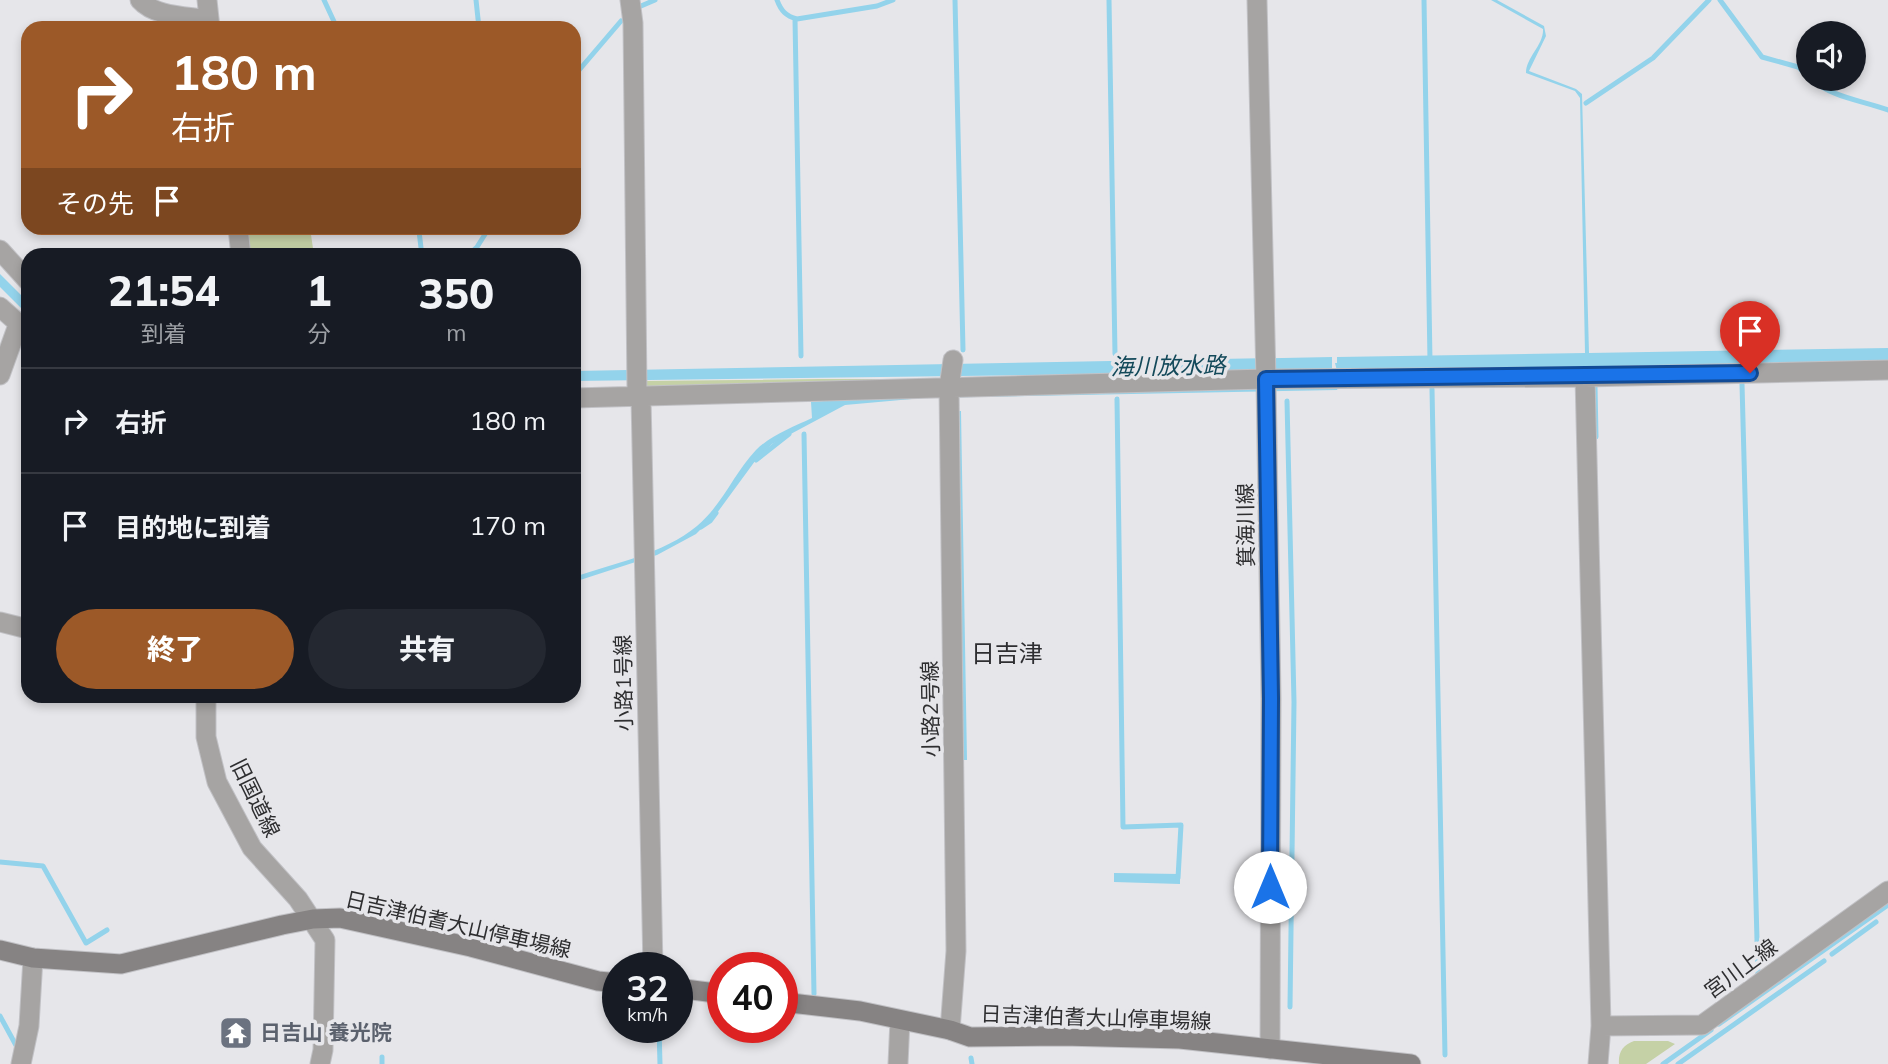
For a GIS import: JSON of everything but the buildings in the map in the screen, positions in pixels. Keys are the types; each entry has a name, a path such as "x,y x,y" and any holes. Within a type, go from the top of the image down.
{"main road":[{"name":"日吉津伯耆大山停車場線","path":"0,950 33,958 121,964 313,919 340,918 471,947 602,981"},
{"name":"日吉津伯耆大山停車場線","path":"798,1004 860,1011 950,1030 970,1037 1180,1039 1278,1055 1411,1064"}],"street":[{"path":"140,0 164,13 209,16"},
{"name":"小路1号線","path":"630,0 633,36 653,952"},
{"name":"箕海川線","path":"1256,0 1278,1055"},
{"path":"0,250 21,273"},
{"path":"0,307 21,326"},
{"path":"0,375 21,332"},
{"name":"小路2号線","path":"950,1030 956,951 950,384 953,360"},
{"path":"581,398 950,384 1585,377 1888,370"},
{"path":"1585,377 1601,1027 1598,1064"},
{"path":"0,622 21,627"},
{"name":"旧国道線","path":"206,703 206,737 218,782 252,848 298,899 325,940 323,1050 320,1064"},
{"name":"宮川上線","path":"1601,1027 1702,1025 1888,891"},
{"path":"21,1064 29,1026 33,958"},
{"path":"898,1064 900,1020"}],"green space":[{"path":"247,235 311,235 313,248 250,248"},
{"path":"935,379 643,389 644,381"},
{"path":"1634,1041 1668,1041 1675,1044 1646,1064 1619,1064 1622,1050"}],"water":[{"path":"1491,0 1497,0 1544,26 1546,36 1529,71 1576,89 1582,94 1589,353 1888,348 1888,362 1337,371 1337,357 1585,353 1580,98 1575,91 1526,73 1543,35 1543,29"},
{"path":"0,274 21,295 21,308 0,287"},
{"name":"海川放水路","path":"1332,357 1332,371 581,381 581,371"},
{"path":"1340,384 1337,390 923,398 845,405 772,444 758,457 717,513 696,534 657,555 581,580 581,575 654,551 684,536 697,526 714,508 756,450 775,436 812,418 811,402 937,392"},
{"path":"957,411 961,411 967,760 963,760"},
{"path":"1114,873 1180,874 1180,884 1114,882"}],"waterway":[{"path":"324,0 334,21"},
{"path":"476,0 478,21"},
{"path":"641,6 655,0"},
{"path":"777,0 784,12 797,19 877,6 893,0"},
{"path":"955,0 963,350"},
{"name":"海川放水路","path":"1109,0 1115,354"},
{"path":"1424,0 1430,361"},
{"path":"1586,103 1653,58 1709,0"},
{"path":"1720,0 1762,57 1796,66"},
{"path":"795,19 801,356"},
{"path":"581,68 621,21"},
{"path":"1831,91 1888,110"},
{"path":"419,235 421,248"},
{"path":"476,248 485,235"},
{"path":"1742,384 1758,977"},
{"path":"1595,386 1596,437"},
{"path":"1432,389 1445,1055"},
{"path":"1117,399 1123,827 1181,825 1178,878"},
{"path":"1287,401 1294,702 1290,1007"},
{"path":"756,460 789,434"},
{"path":"804,434 814,994"},
{"path":"701,527 716,513"},
{"path":"0,862 43,866 86,943 107,930"},
{"path":"1719,1024 1888,905"},
{"path":"1832,954 1876,922"},
{"path":"1678,1064 1824,961"},
{"path":"0,1016 18,1049"},
{"path":"1663,1064 1711,1030"},
{"path":"659,1043 660,1064"},
{"path":"382,1057 382,1064"},
{"path":"971,1058 972,1064"}],"place":[{"name":"日吉山 養光院","path":"236,1033"}],"district":[{"name":"日吉津","path":"1007,654"}],"route":[{"path":"1270,887 1271,698 1266,379 1750,373"}]}
